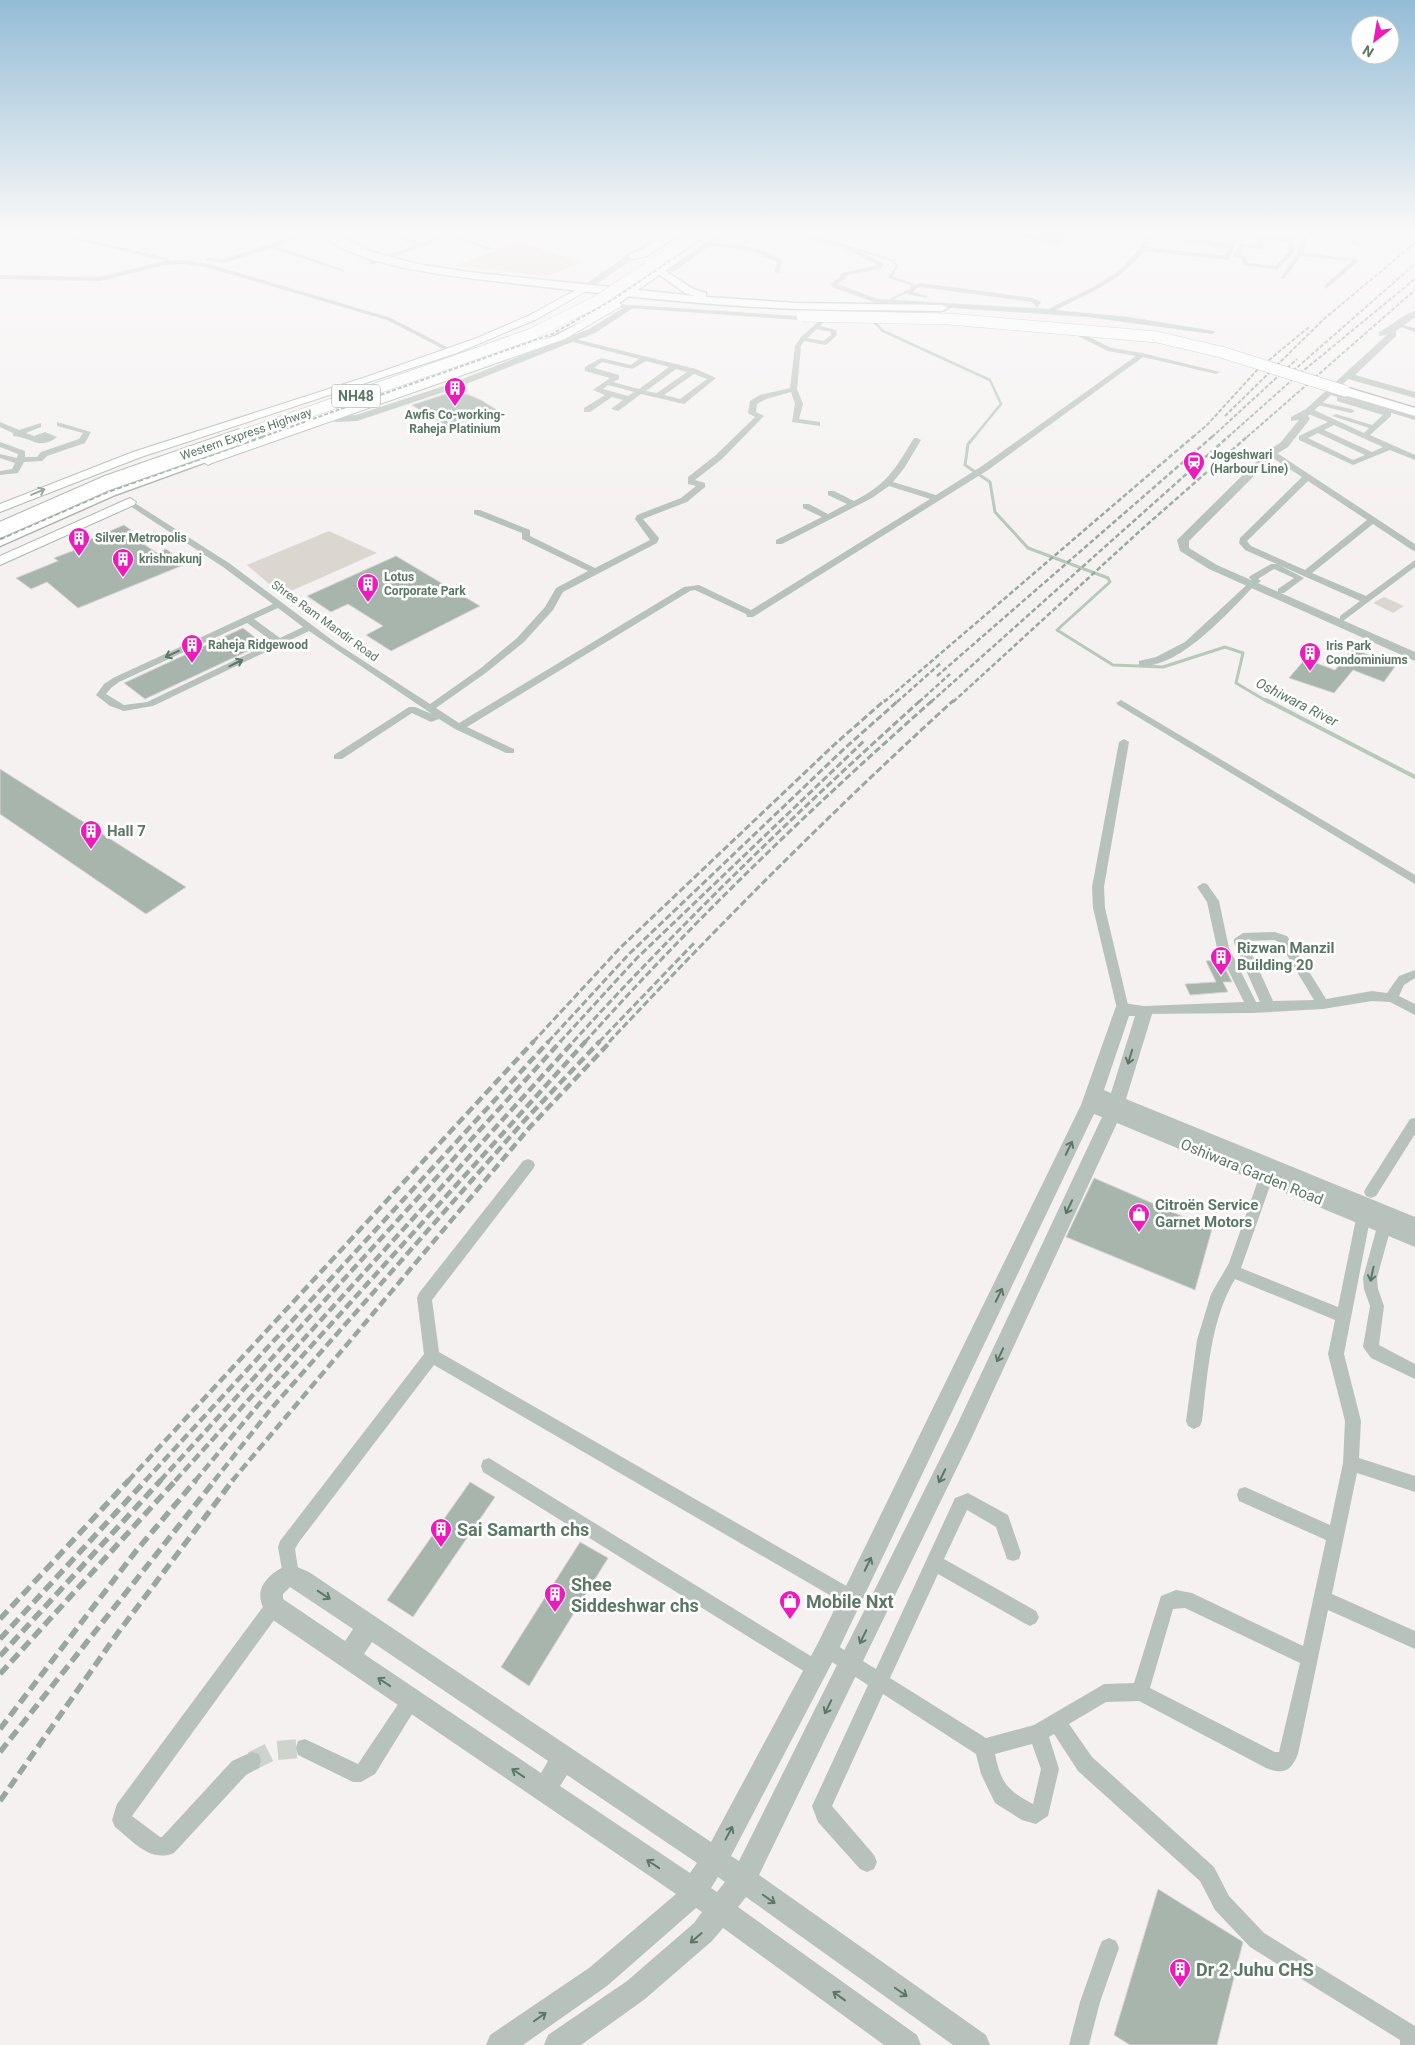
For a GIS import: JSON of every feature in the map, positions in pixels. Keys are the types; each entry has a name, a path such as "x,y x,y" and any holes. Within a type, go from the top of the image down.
{"main road":[{"path":"0,508 75,476 454,351 513,326"},
{"name":"Western Express Highway","path":"0,520 105,475 532,326"},
{"name":"Western Express Highway","path":"0,530 107,483 532,334 547,326"},
{"path":"0,543 329,417 481,362 563,326"},
{"path":"1035,326 1157,337 1221,352 1342,395 1415,412"},
{"path":"1146,326 1216,340 1342,395 1415,397"},
{"path":"75,476 119,497"},
{"path":"0,552 119,497"},
{"path":"0,561 119,497"}],"street":[{"path":"404,326 481,362"},
{"path":"329,417 357,418 394,406 503,368 600,326"},
{"path":"997,326 1101,332 1179,343 1234,358"},
{"path":"1180,326 1212,332"},
{"path":"802,339 826,343 834,335 834,331 816,327 802,339 798,346 793,389 796,392 800,412 796,420 817,424"},
{"path":"1389,447 1350,463 1302,438 1317,430 1342,395 1367,353 1381,339 1393,334 1394,327 1415,330"},
{"path":"1078,332 1110,350 1142,355 1216,372"},
{"path":"571,340 692,371 712,378 681,402 607,383"},
{"path":"459,727 687,589 696,587 751,614 985,468 1142,355"},
{"path":"629,399 596,390 616,377 588,369 602,360 632,367 644,359"},
{"path":"615,409 674,367"},
{"path":"658,396 692,371"},
{"path":"338,758 412,709 426,705 531,632 553,604 560,590 654,541 655,538 640,517 684,500 700,487 702,485 691,482 691,479 719,457 760,416 752,412 753,403 763,396 793,389"},
{"path":"1330,392 1387,413 1388,415 1365,436"},
{"path":"1330,392 1306,414 1305,419 1284,445 1274,450 1184,540 1184,549 1196,557 1414,653"},
{"path":"1330,392 1415,417"},
{"path":"587,410 610,394"},
{"path":"1318,402 1342,395"},
{"path":"1342,395 1351,411"},
{"path":"1306,414 1342,395"},
{"path":"1342,395 1374,428"},
{"path":"1342,395 1365,436 1415,458"},
{"path":"3,428 24,423"},
{"path":"0,442 22,453 20,460 40,459 50,452 82,441 87,432 60,424"},
{"path":"0,442 38,425"},
{"path":"3,428 20,432 34,439"},
{"path":"1317,430 1372,455"},
{"path":"779,542 854,504 888,482 902,467 917,440"},
{"path":"1274,450 1307,477 1415,548"},
{"path":"0,456 20,462 15,471 0,473"},
{"path":"1307,477 1243,540 1243,543 1306,574 1366,600"},
{"path":"888,482 936,498"},
{"path":"831,493 854,504"},
{"name":"Shree Ram Mandir Road","path":"119,497 226,565 333,645 459,727 510,751"},
{"path":"806,506 828,517"},
{"path":"477,512 527,532 525,537 594,571"},
{"path":"1306,574 1373,520"},
{"path":"1343,618 1415,563"},
{"path":"1142,663 1154,662 1188,646 1254,581 1274,566 1300,578 1281,591"},
{"path":"1254,581 1343,618 1414,653"},
{"path":"280,604 116,680 107,686 101,695 116,708 127,709 150,704 311,627"},
{"path":"248,619 279,642"},
{"path":"1121,703 1415,880"},
{"path":"412,709 431,719 440,714"},
{"path":"500,2045 598,1977 684,1904 715,1860 822,1659 1092,1099 1123,1008 1099,908 1098,887 1124,742"},
{"path":"1203,887 1213,901 1223,948 1253,1008"},
{"path":"1270,1007 1240,944 1240,939 1243,937 1275,936 1283,939 1323,1004"},
{"path":"1392,998 1395,989 1401,981 1409,974 1415,974"},
{"path":"1123,1008 1145,1010 1253,1008 1323,1004 1372,996 1392,998 1415,1010"},
{"path":"558,2045 636,1990 703,1932 721,1911 742,1880 964,1432 1114,1109 1145,1010"},
{"name":"Oshiwara Garden Road","path":"1092,1099 1268,1172 1367,1205 1415,1225"},
{"path":"984,1748 1038,1733 1104,1693 1140,1692 1273,1761 1284,1762 1289,1754 1351,1463 1354,1421 1336,1354 1343,1316 1367,1205 1415,1123"},
{"path":"290,1575 286,1547 293,1536 432,1356 424,1298 528,1166"},
{"path":"1194,1421 1205,1340 1218,1294 1232,1271 1268,1172"},
{"name":"Oshiwara Garden Road","path":"1367,1205 1384,1227 1415,1239"},
{"path":"1384,1227 1370,1284 1377,1306 1370,1347 1376,1353 1415,1372"},
{"path":"1232,1271 1343,1316"},
{"path":"432,1356 851,1598"},
{"path":"1351,1463 1415,1484"},
{"path":"489,1466 822,1659 850,1663 984,1748 990,1774 1002,1796 1029,1813 1036,1814 1040,1809 1050,1769 1038,1733"},
{"path":"1244,1495 1336,1536"},
{"path":"867,1862 825,1815 822,1806 961,1504 968,1502 1002,1521 1013,1553"},
{"path":"934,1562 1030,1617"},
{"path":"907,2045 694,1891 274,1606 271,1599 273,1587 279,1579 290,1575 301,1580 715,1860 976,2045"},
{"path":"1322,1598 1415,1640"},
{"path":"1140,1692 1164,1610 1168,1602 1176,1599 1186,1599 1310,1658"},
{"path":"252,1761 239,1768 167,1846 157,1847 122,1820 124,1811 274,1606"},
{"path":"348,1657 369,1626"},
{"path":"305,1748 353,1774 361,1773 368,1768 411,1700"},
{"path":"1057,1722 1085,1764 1207,1874 1222,1903 1258,1940 1410,2035 1410,2045"},
{"path":"544,1791 564,1757"},
{"path":"1079,2045 1090,2002 1109,1948"}],"shaded area":[{"path":"329,531 377,553 282,595 247,565"},
{"path":"1384,597 1404,606 1393,613 1373,603"}],"building":[{"name":"Awfis Co-working- Raheja Platinium","path":"448,393 467,394 499,411 447,427 412,405"},
{"path":"124,525 138,535 133,537 157,553 166,549 186,564 78,608 47,582 31,589 16,578 58,561 54,558 88,545 84,542"},
{"name":"Lotus Corporate Park","path":"396,556 480,606 391,651 366,635 383,626 348,604 331,612 307,596"},
{"name":"Raheja Ridgewood","path":"243,628 263,644 145,699 124,683"},
{"name":"Iris Park Condominiums","path":"1353,649 1396,665 1384,682 1353,670 1334,693 1289,678 1305,659 1335,670"},
{"name":"Hall 7","path":"0,769 186,887 146,914 0,814"},
{"name":"Rizwan Manzil Building 20","path":"1221,960 1232,982 1223,982 1228,992 1190,995 1185,984 1216,982 1206,961"},
{"name":"Citroën Service Garnet Motors","path":"1094,1178 1212,1229 1195,1290 1066,1237"},
{"name":"Sai Samarth chs","path":"470,1482 495,1497 413,1617 387,1600"},
{"name":"Shee Siddeshwar chs","path":"580,1542 608,1558 529,1686 501,1667"},
{"name":"Dr 2 Juhu CHS","path":"1158,1889 1243,1942 1217,2045 1130,2045 1114,2035"}],"waterway":[{"name":"Oshiwara River","path":"878,326 883,331 990,380 1001,404 974,437"},
{"name":"Oshiwara River","path":"975,436 968,444 965,465 990,482 995,512 1028,548 1108,578 1110,582 1057,630 1113,665 1163,667 1225,647 1243,653 1236,683 1268,702"},
{"name":"Oshiwara River","path":"1266,700 1415,777"}],"tunnel":[{"path":"252,1761 272,1751 305,1748"}],"railway":[{"path":"262,437 552,334 565,326"},
{"path":"1225,416 1316,326"},
{"path":"1293,371 1344,326"},
{"path":"1228,437 1292,380 1357,326"},
{"path":"1247,437 1373,326"},
{"path":"1193,437 1207,425 1258,369 1309,327"},
{"path":"1212,437 1297,359"},
{"path":"0,539 107,492 265,436"},
{"path":"884,702 1194,436"},
{"path":"937,676 1213,436"},
{"path":"931,702 1229,436"},
{"path":"953,702 1142,529 1248,436"},
{"path":"897,702 942,662"},
{"path":"919,702 950,674"},
{"path":"533,1042 620,948 835,744 885,700"},
{"path":"548,1042 629,954 845,748 899,700"},
{"path":"573,1042 656,953 742,867 921,700"},
{"path":"585,1042 710,909 842,782 933,700"},
{"path":"609,1042 778,868 954,700"},
{"path":"560,1042 637,958 864,741"},
{"path":"599,1042 695,942"},
{"path":"128,1481 534,1041"},
{"path":"145,1481 549,1041"},
{"path":"160,1481 561,1041"},
{"path":"175,1481 574,1041"},
{"path":"195,1481 259,1404 586,1041"},
{"path":"214,1481 270,1410 524,1121 600,1041"},
{"path":"232,1481 530,1127 611,1041"},
{"path":"0,1619 129,1480"},
{"path":"0,1639 146,1480"},
{"path":"0,1656 161,1480"},
{"path":"0,1674 176,1480"},
{"path":"0,1729 136,1551 196,1480"},
{"path":"0,1752 215,1480"},
{"path":"0,1801 117,1634 233,1480"}],"place":[{"name":"Awfis Co-working- Raheja Platinium","path":"455,407"},
{"name":"Jogeshwari (Harbour Line)","path":"1194,481"},
{"name":"Silver Metropolis","path":"79,557"},
{"name":"krishnakunj","path":"123,578"},
{"name":"Lotus Corporate Park","path":"368,603"},
{"name":"Raheja Ridgewood","path":"192,664"},
{"name":"Iris Park Condominiums","path":"1310,672"},
{"name":"Hall 7","path":"91,850"},
{"name":"Rizwan Manzil Building 20","path":"1221,976"},
{"name":"Citroën Service Garnet Motors","path":"1139,1233"},
{"name":"Sai Samarth chs","path":"441,1548"},
{"name":"Shee Siddeshwar chs","path":"555,1613"},
{"name":"Mobile Nxt","path":"790,1620"},
{"name":"Dr 2 Juhu CHS","path":"1180,1988"}]}
